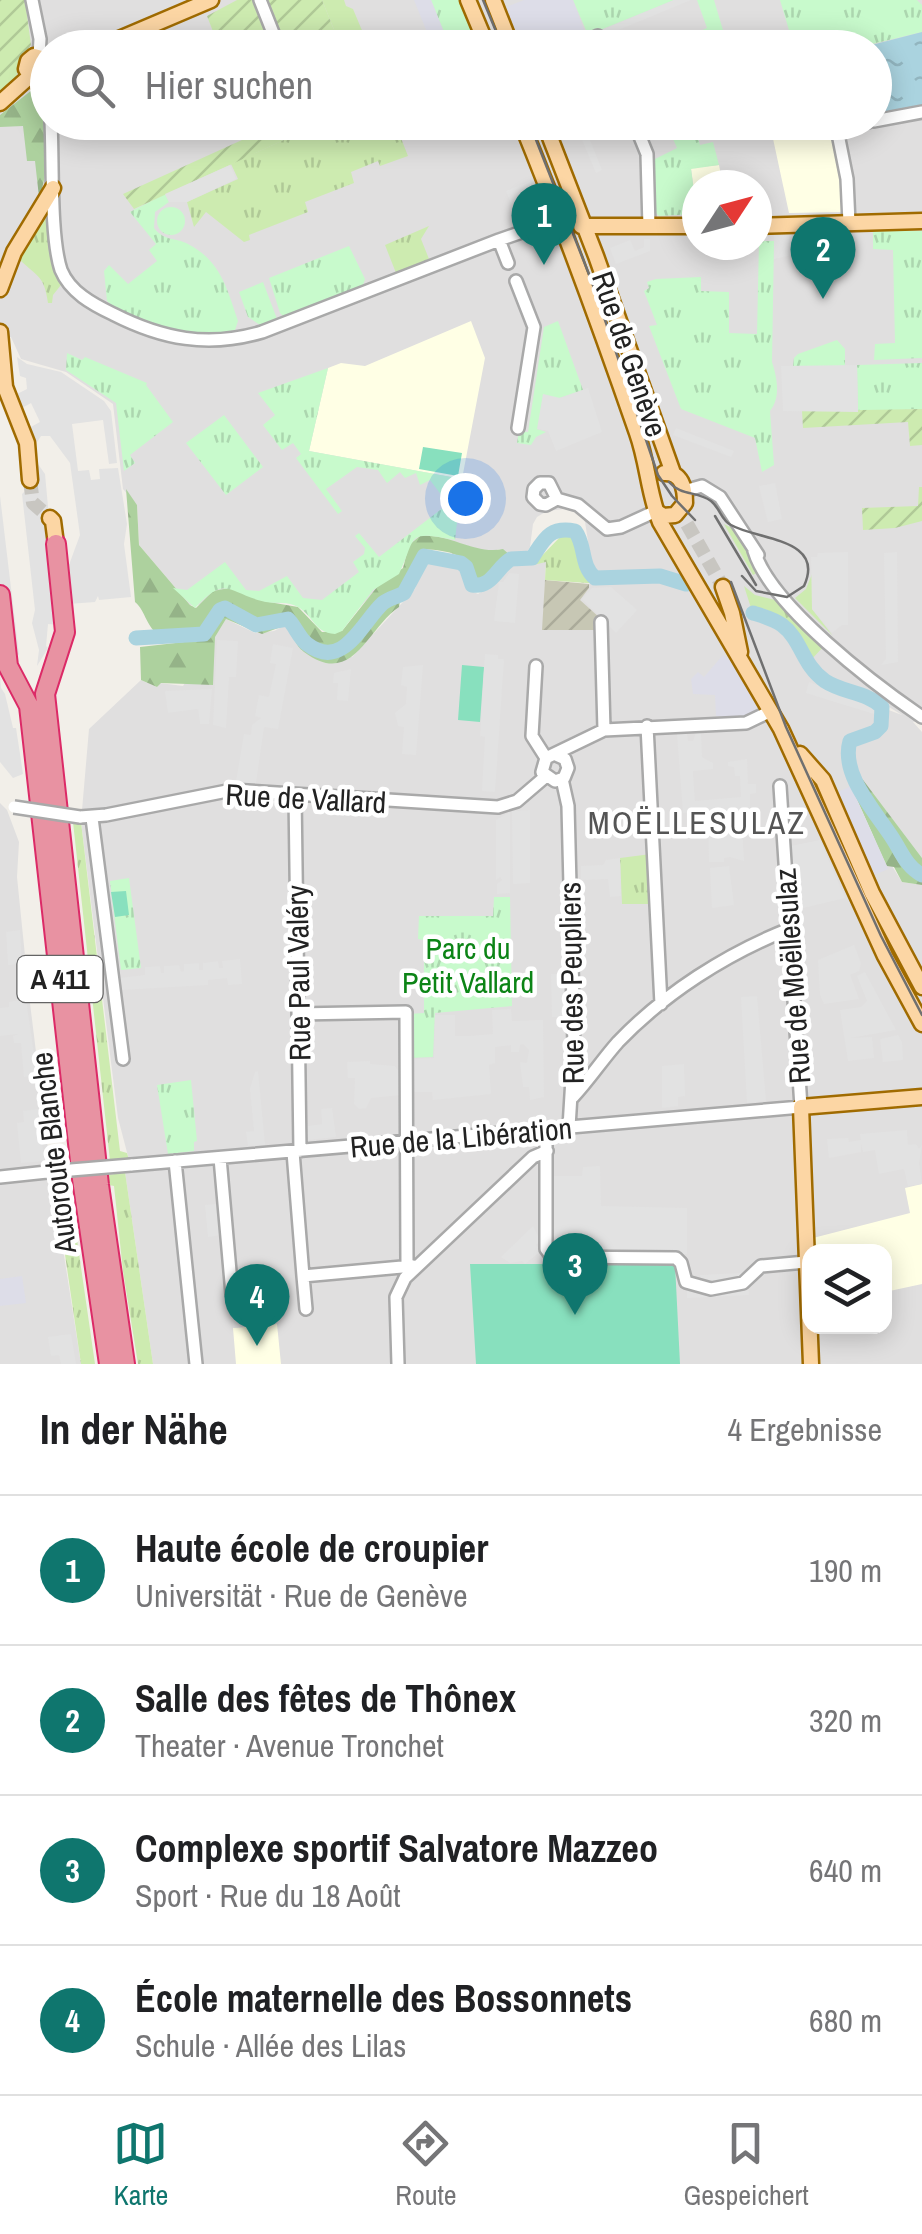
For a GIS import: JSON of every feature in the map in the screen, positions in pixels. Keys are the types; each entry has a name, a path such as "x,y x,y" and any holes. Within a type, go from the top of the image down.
{"highway":[{"path":"50,819 45,694 66,632 56,544"},
{"path":"0,595 8,666 29,706 50,819"},
{"name":"Autoroute Blanche","path":"50,819 85,1198 109,1364"},
{"name":"Autoroute Blanche","path":"50,819 124,1364"}],"main road":[{"path":"141,30 212,0"},
{"path":"468,0 480,30"},
{"path":"492,0 504,30"},
{"path":"0,102 29,77 26,65 30,59"},
{"name":"Rue de Genève","path":"528,140 612,361 656,512 799,757 879,942 922,1024"},
{"name":"Rue de Genève","path":"551,140 679,480 684,517 656,512"},
{"path":"0,288 14,252 54,188"},
{"path":"772,225 922,221"},
{"path":"560,223 620,228 682,226"},
{"path":"596,256 605,238 620,228"},
{"path":"0,332 5,387 27,443 30,480"},
{"name":"Rue de Genève","path":"650,481 661,474 679,480"},
{"path":"50,518 56,544"},
{"name":"Rue de Genève","path":"723,587 741,658"},
{"path":"717,620 731,609"},
{"name":"Rue de Genève","path":"799,757 823,780 872,893 922,986"},
{"name":"Rue de la Libération","path":"801,1107 922,1097"},
{"path":"801,1107 805,1244"},
{"path":"810,1334 811,1364"}],"street":[{"path":"32,0 38,30"},
{"path":"260,0 272,30"},
{"path":"892,118 922,112"},
{"path":"52,140 58,257 70,285 106,312 140,328 178,339 231,340 262,332 499,240 560,223"},
{"path":"641,140 647,154 650,227"},
{"path":"839,140 847,179 848,222"},
{"path":"499,240 508,263"},
{"path":"516,281 534,327 518,428"},
{"path":"679,480 712,490 742,529 779,592 863,673 922,717"},
{"name":"Rue de Genève","path":"557,499 578,505 607,529 656,512"},
{"path":"601,622 604,730"},
{"path":"536,666 532,736 551,756 565,759 568,766 562,779 553,781 545,776 542,766 551,756 604,730 746,724 771,710"},
{"path":"647,726 662,1004"},
{"name":"Rue de Vallard","path":"0,805 86,817 224,791 498,807 517,801 545,776"},
{"name":"Rue des Peupliers","path":"562,779 568,806 574,1072 569,1127"},
{"name":"Rue de Moëllesulaz","path":"780,786 801,1107"},
{"name":"Rue Paul Valéry","path":"296,794 297,1151 306,1309"},
{"path":"86,817 123,1059"},
{"path":"573,1098 616,1045 662,1004 738,952 789,930"},
{"path":"298,1014 406,1012 404,1142 411,1266"},
{"path":"574,1072 593,1073"},
{"name":"Rue de la Libération","path":"0,1176 801,1107"},
{"path":"546,1129 546,1249 550,1256 676,1258 681,1262 685,1282 702,1286 740,1284 761,1266 802,1262"},
{"path":"398,1364 396,1297 411,1266 533,1157 547,1151"},
{"path":"220,1158 232,1294"},
{"path":"175,1161 196,1364"},
{"path":"303,1276 411,1266"}],"shaded area":[{"path":"0,0 922,0 922,721 913,722 922,732 922,858 854,769 848,781 865,823 902,882 922,885 922,1364 153,1364 125,1172 129,1160 118,1118 81,822 89,729 141,680 157,687 160,683 183,686 226,619 255,633 286,625 302,651 352,657 415,589 423,565 457,567 467,589 478,594 513,565 546,561 543,630 600,618 579,600 589,584 665,581 689,588 684,579 667,573 599,574 592,567 585,522 578,513 564,509 537,517 525,555 506,555 500,549 489,552 430,535 360,607 286,603 190,605 139,545 137,505 123,489 113,404 66,372 21,359 11,337 0,337","holes":["752,609 786,625 827,677 868,694 902,715 886,709 885,732 854,744 852,757 846,760 847,741 871,731 879,714 875,706 827,687 801,665 789,641 755,618"]},
{"path":"414,0 431,0 443,30 426,30"},
{"path":"524,0 573,0 584,30 515,30 506,7"},
{"path":"674,0 691,0 618,30 602,30"},
{"path":"582,140 590,140 602,170 596,173"},
{"path":"773,140 835,140 842,176 843,212 789,213"},
{"path":"230,165 236,179 187,202 169,202 165,194"},
{"path":"719,165 720,170 691,170"},
{"path":"530,181 538,201 514,211 506,191"},
{"path":"840,223 840,244 774,259 774,225"},
{"path":"644,239 650,239 650,251 616,264 610,248 630,240 635,251 644,247"},
{"path":"471,321 485,358 462,479 309,451 328,368 341,363 365,366"},
{"path":"17,357 27,364 61,372 104,401 111,411 117,463 109,464 103,420 72,424 78,471 89,470 91,480 100,479 99,469 118,468 127,524 124,544 131,597 99,600 98,596 95,602 68,604 66,573 80,535 70,463 50,436 41,436 37,442 29,428 40,422 31,403 22,408 17,394 27,389"},
{"path":"857,365 858,412 783,411 781,366"},
{"path":"588,388 602,432 556,451 548,431 537,429 543,394 560,398"},
{"path":"676,428 734,451 731,457 673,435"},
{"path":"23,443 45,474 59,625 48,624 48,648 37,666 39,650 32,623 35,610 22,494 27,489"},
{"path":"775,483 782,519 768,522 759,486"},
{"path":"0,496 19,655 12,652 0,660"},
{"path":"848,552 848,625 832,633 812,609 811,557 818,553"},
{"path":"897,552 898,662 881,665 886,659 884,553"},
{"path":"509,573 519,574 515,623 494,621 499,582"},
{"path":"545,580 589,584 580,600 600,618 603,630 542,630"},
{"path":"611,587 637,610 616,633 582,599 592,588"},
{"path":"217,640 238,641 236,677 229,677 226,728 213,725"},
{"path":"273,644 293,648 278,729 264,727 256,783 242,784 236,782 244,734 251,735 252,725 261,718 255,716 259,695 269,697 276,664 270,663"},
{"path":"485,654 504,659 495,792 482,791 485,737 480,736"},
{"path":"723,655 729,660 734,656 759,703 752,717 721,720 721,716 716,716 715,695 693,694 691,679 698,672 704,677"},
{"path":"423,665 416,755 402,754 404,727 398,726 395,713 406,704 407,687 401,685 403,667"},
{"path":"351,669 348,701 337,700 334,673"},
{"path":"0,675 16,728 23,774 13,778 0,762"},
{"path":"809,682 875,706 877,715 806,693"},
{"path":"212,689 209,724 200,724 198,709 168,713 165,691"},
{"path":"696,733 701,733 702,757 713,763 713,769 693,771 695,801 741,797 740,776 735,776 734,767 728,766 728,762 747,759 748,784 756,784 756,793 750,794 750,810 728,810 729,827 742,827 744,861 730,857 724,858 724,862 709,862 708,812 683,813 677,734 687,734 688,741 693,741"},
{"path":"835,786 838,792 851,786 888,869 868,878 831,787"},
{"path":"0,803 7,810 19,842 17,877 29,995 50,1166 81,1364 0,1364"},
{"path":"530,810 530,883 513,884 512,811"},
{"path":"510,812 510,893 497,894 497,884 502,880 496,880 496,820"},
{"path":"820,840 845,898 795,910 791,846"},
{"path":"620,858 621,896 610,897 608,879 581,880 581,866 603,865 606,860"},
{"path":"729,866 734,905 712,908 710,868"},
{"path":"20,930 22,964 8,965 6,932"},
{"path":"854,945 861,963 859,971 850,975 859,999 824,1004 818,960"},
{"path":"240,959 242,984 228,985 227,978 208,980 208,985 121,990 119,978 145,975 145,967 160,966 164,973 164,966 179,965 181,972 184,964 199,963 199,970 203,970 203,963 218,961 219,968 223,968 222,961"},
{"path":"865,972 896,1030 850,1038 872,1037 874,1058 848,1061 840,1010 861,1007 867,1001 857,976"},
{"path":"551,974 565,974 566,1017 552,1017"},
{"path":"757,996 766,1101 747,1103 741,997"},
{"path":"26,999 37,1075 24,1077 21,1043 14,1043 13,1036 18,1034 0,1036 0,1008"},
{"path":"511,1009 512,1021 543,1020 544,1097 530,1100 529,1087 523,1087 520,1062 527,1063 529,1050 523,1044 519,1052 511,1052 511,1045 495,1047 495,1063 489,1065 491,1094 433,1100 432,1092 409,1092 409,1059 434,1058 435,1015 455,1015 455,1036 470,1036 493,1034 492,1010"},
{"path":"898,1035 903,1060 883,1062 880,1039"},
{"path":"347,1062 395,1066 401,1095 371,1098 366,1108 359,1109 354,1104 355,1078 348,1078"},
{"path":"684,1064 685,1096 678,1097 678,1106 662,1108 662,1066"},
{"path":"258,1071 265,1145 248,1146 246,1132 254,1131 250,1089"},
{"path":"332,1108 336,1137 308,1140 307,1126 322,1124 321,1109"},
{"path":"39,1109 44,1161 21,1163 17,1123 24,1122 23,1111"},
{"path":"907,1130 908,1145 916,1144 919,1149 922,1145 922,1184 908,1186 904,1169 879,1174 875,1150 863,1152 861,1143 861,1152 829,1158 827,1139 848,1138 849,1142 861,1140 860,1134"},
{"path":"600,1166 601,1206 687,1208 687,1254 557,1255 551,1250 553,1176 582,1176 583,1167"},
{"path":"922,1184 922,1284 892,1290 892,1244 813,1244 813,1238 910,1213 905,1188"},
{"path":"217,1204 221,1235 208,1237 205,1205"},
{"path":"533,1226 541,1251 525,1264 510,1263 501,1257"},
{"path":"741,1273 749,1295 687,1298 687,1283 701,1286 700,1275"},
{"path":"22,1276 26,1303 0,1306 0,1279"},
{"path":"275,1303 277,1324 233,1328 232,1314 238,1307 250,1306 254,1312 254,1305"},
{"path":"277,1324 281,1364 236,1364 233,1328"},
{"path":"71,1334 76,1364 61,1364 59,1355 51,1356 48,1337"}],"green space":[{"path":"0,0 25,0 30,46 15,80 0,94"},
{"path":"237,0 256,0 268,30 212,30 207,16"},
{"path":"265,0 322,0 334,30 277,30"},
{"path":"322,0 344,0 353,9 362,30 334,30"},
{"path":"431,0 459,0 471,30 443,30"},
{"path":"573,0 674,0 600,30 586,30"},
{"path":"697,0 714,0 723,30 702,30 707,28"},
{"path":"780,0 917,0 922,5 922,32 892,39 892,30 789,30"},
{"path":"30,92 30,140 45,140 46,146 39,197 35,161 27,161 23,126 0,127 0,115"},
{"path":"242,140 284,140 134,209 123,194"},
{"path":"284,140 402,140 408,156 380,166 378,161 351,172 354,183 305,202 308,212 249,235 250,240 244,242 206,212 194,227 187,202 238,179 231,164"},
{"path":"673,140 699,140 700,145 713,142 719,165 682,170 682,215 659,216 653,210 651,161 677,148"},
{"path":"165,194 169,202 155,212 154,228 199,251 215,267 238,321 235,330 167,330 133,319 107,301 104,271 109,265 128,284 157,261 149,250 156,244 130,212"},
{"path":"46,207 49,253 61,285 52,303 48,303 38,276 16,256"},
{"path":"171,207 181,211 185,221 181,231 171,235 161,231 157,221 161,211"},
{"path":"429,226 421,239 429,259 396,273 385,245"},
{"path":"873,231 922,231 922,358 874,360 875,344 895,343 893,250 873,249"},
{"path":"774,241 772,362 777,387 770,411 774,465 762,472 755,438 681,409 649,326 657,325 644,291 649,288 647,282 701,277 701,291 729,292 729,333 757,334 759,260 772,260"},
{"path":"349,246 365,279 363,285 284,317 269,278"},
{"path":"263,282 277,319 260,325 248,317 239,292"},
{"path":"558,321 583,390 559,398 537,429 546,432 531,445 517,443 519,431 528,432 544,327"},
{"path":"837,340 845,349 845,366 793,366 798,354"},
{"path":"67,353 147,383 173,422 130,455 135,463 124,471 116,403 66,370"},
{"path":"922,363 922,409 858,412 857,365"},
{"path":"328,368 309,451 462,479 455,540 428,536 415,539 399,574 373,590 342,631 335,634 322,630 294,605 266,602 229,589 214,591 195,608 173,588 187,590 225,562 246,590 259,591 287,576 303,598 322,600 359,572 353,562 364,554 365,548 355,536 359,533 379,557 444,507 445,500 430,480 420,485 416,473 405,478 400,472 387,483 378,470 357,467 326,489 342,511 338,514 296,458 301,454 293,443 282,450 263,425 275,415 258,393"},
{"path":"922,409 922,445 910,446 908,422 803,428 802,411"},
{"path":"224,415 263,467 226,495 186,443"},
{"path":"423,447 462,453 458,476 419,469"},
{"path":"919,487 922,521 863,530 862,508 918,506"},
{"path":"126,489 137,505 139,545 190,605 196,608 213,591 229,588 263,601 298,607 322,632 342,631 377,587 403,568 409,545 420,536 482,549 503,549 510,555 489,578 478,582 456,555 424,549 404,589 386,594 347,642 333,647 311,643 288,616 256,623 234,607 224,605 216,609 202,632 160,635 135,602"},
{"path":"724,524 736,530 758,572 753,575"},
{"path":"568,534 576,541 587,575 601,584 545,580 546,562 533,565 560,537"},
{"path":"812,574 812,609 833,636 795,598 806,589"},
{"path":"744,586 755,595 775,600 824,646 811,660 786,625 751,608"},
{"path":"400,601 399,607 358,651 335,663 321,662 304,652 286,625 262,634 226,619 215,637 213,685 161,683 157,687 141,680 140,647 202,640 224,612 259,629 289,622 305,646 331,654 352,644 381,611"},
{"path":"462,665 484,667 480,722 458,720"},
{"path":"854,768 922,858 922,885 902,882 894,867 887,866 848,780 847,772"},
{"path":"73,822 81,822 120,1151 127,1153 129,1160 110,1161"},
{"path":"651,854 654,904 622,904 620,858"},
{"path":"129,878 141,968 121,970 110,881"},
{"path":"126,891 129,915 115,917 111,892"},
{"name":"Parc du Petit Vallard","path":"494,897 510,897 512,1006 435,1013 433,1057 409,1058 409,1014 424,1013 424,940 418,939 419,916 493,916"},
{"path":"191,1080 197,1141 194,1151 168,1154 157,1085"},
{"path":"125,1172 153,1364 138,1364 114,1186 109,1185 109,1175"},
{"path":"62,1186 71,1198 95,1364 81,1364 56,1193"},
{"path":"470,1264 675,1264 680,1364 476,1364"}],"water":[{"path":"922,32 922,108 892,114 892,40"}],"waterway":[{"path":"136,638 204,634 225,608 256,625 288,619 307,644 331,652 351,641 383,603 404,593 424,556 461,563 472,585 479,585 511,559 532,558 548,536 566,530 575,531 587,567 595,578 660,576 686,584"},
{"path":"753,613 776,621 789,631 811,668 825,681 882,707 881,726 850,741 850,767 861,793 905,859 922,875"}],"tunnel":[{"path":"30,480 33,503 50,518"},
{"path":"687,524 723,587"}],"tram line":[{"path":"483,0 496,30"},
{"path":"536,140 592,282 658,475 695,520"},
{"path":"669,482 711,501 731,525 786,543 806,558 804,586 787,597 756,591 742,576"},
{"path":"715,516 756,585"},
{"path":"731,582 786,727 881,936 922,1015"}],"place":[{"name":"Haute école de croupier","path":"544,265"},
{"name":"Salle des fêtes de Thônex","path":"823,299"},
{"name":"Complexe sportif Salvatore Mazzeo","path":"575,1315"},
{"name":"École maternelle des Bossonnets","path":"257,1346"}],"district":[{"name":"MOËLLESULAZ","path":"697,822"}]}
